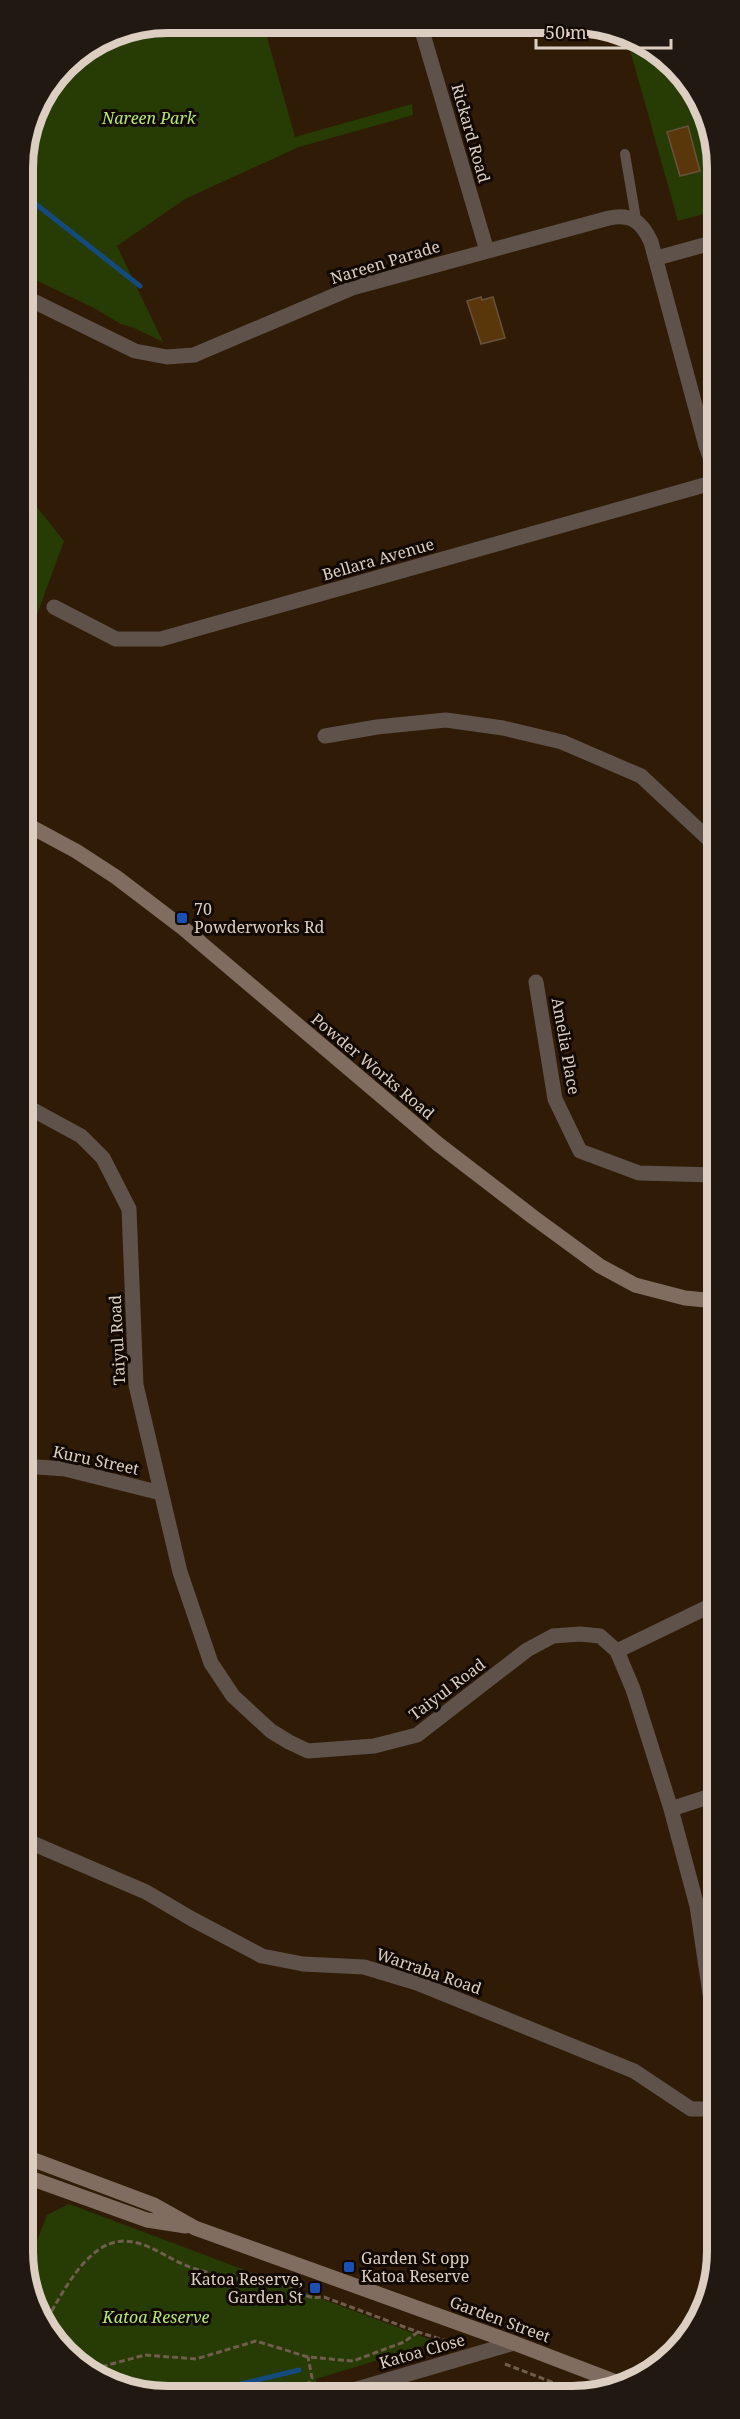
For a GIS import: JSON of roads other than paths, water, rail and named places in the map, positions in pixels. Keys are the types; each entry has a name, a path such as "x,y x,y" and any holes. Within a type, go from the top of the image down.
{"main road":[{"name":"Powder Works Road","path":"33,828 76,851 183,928 438,1144 600,1266 635,1285 685,1298 707,1300"},
{"name":"Garden Street","path":"33,2157 154,2205 195,2228 611,2380"},
{"name":"Garden Street","path":"33,2182 147,2220 195,2228"}],"street":[{"name":"Rickard Road","path":"423,33 487,251"},
{"name":"Nareen Parade","path":"33,301 135,351 151,356 181,357 207,351 352,288 609,218 627,216 636,219"},
{"path":"636,219 647,233 657,258 707,449"},
{"path":"657,258 707,244"},
{"name":"Bellara Avenue","path":"54,607 116,639 161,639 707,484"},
{"path":"325,736 377,727 446,720 503,728 562,742 641,776 707,838"},
{"name":"Amelia Place","path":"536,982 555,1099 580,1151 639,1173 707,1175"},
{"name":"Taiyul Road","path":"33,1110 81,1136 103,1158 129,1209 136,1385 180,1572 211,1663 233,1696 272,1731 289,1743 308,1751 374,1746 417,1735 527,1650 554,1636 580,1634 600,1636 617,1651"},
{"name":"Kuru Street","path":"33,1467 65,1469 161,1493"},
{"path":"707,1607 617,1651 633,1689 671,1809 697,1906 707,1974"},
{"path":"671,1809 707,1797"},
{"name":"Warraba Road","path":"33,1843 146,1892 262,1956 303,1964 364,1967 417,1983 634,2071 691,2109 707,2109"},
{"name":"Katoa Close","path":"367,2386 514,2343"}],"lane":[{"path":"625,154 636,219"}],"waterway":[{"path":"33,202 140,286"},
{"path":"232,2386 299,2370"}],"place":[{"name":"70 Powderworks Rd","path":"182,918"},
{"name":"Garden St opp Katoa Reserve","path":"349,2267"},
{"name":"Katoa Reserve, Garden St","path":"315,2288"}],"park label":[{"name":"Nareen Park","path":"149,118"},
{"name":"Katoa Reserve","path":"156,2317"}]}
